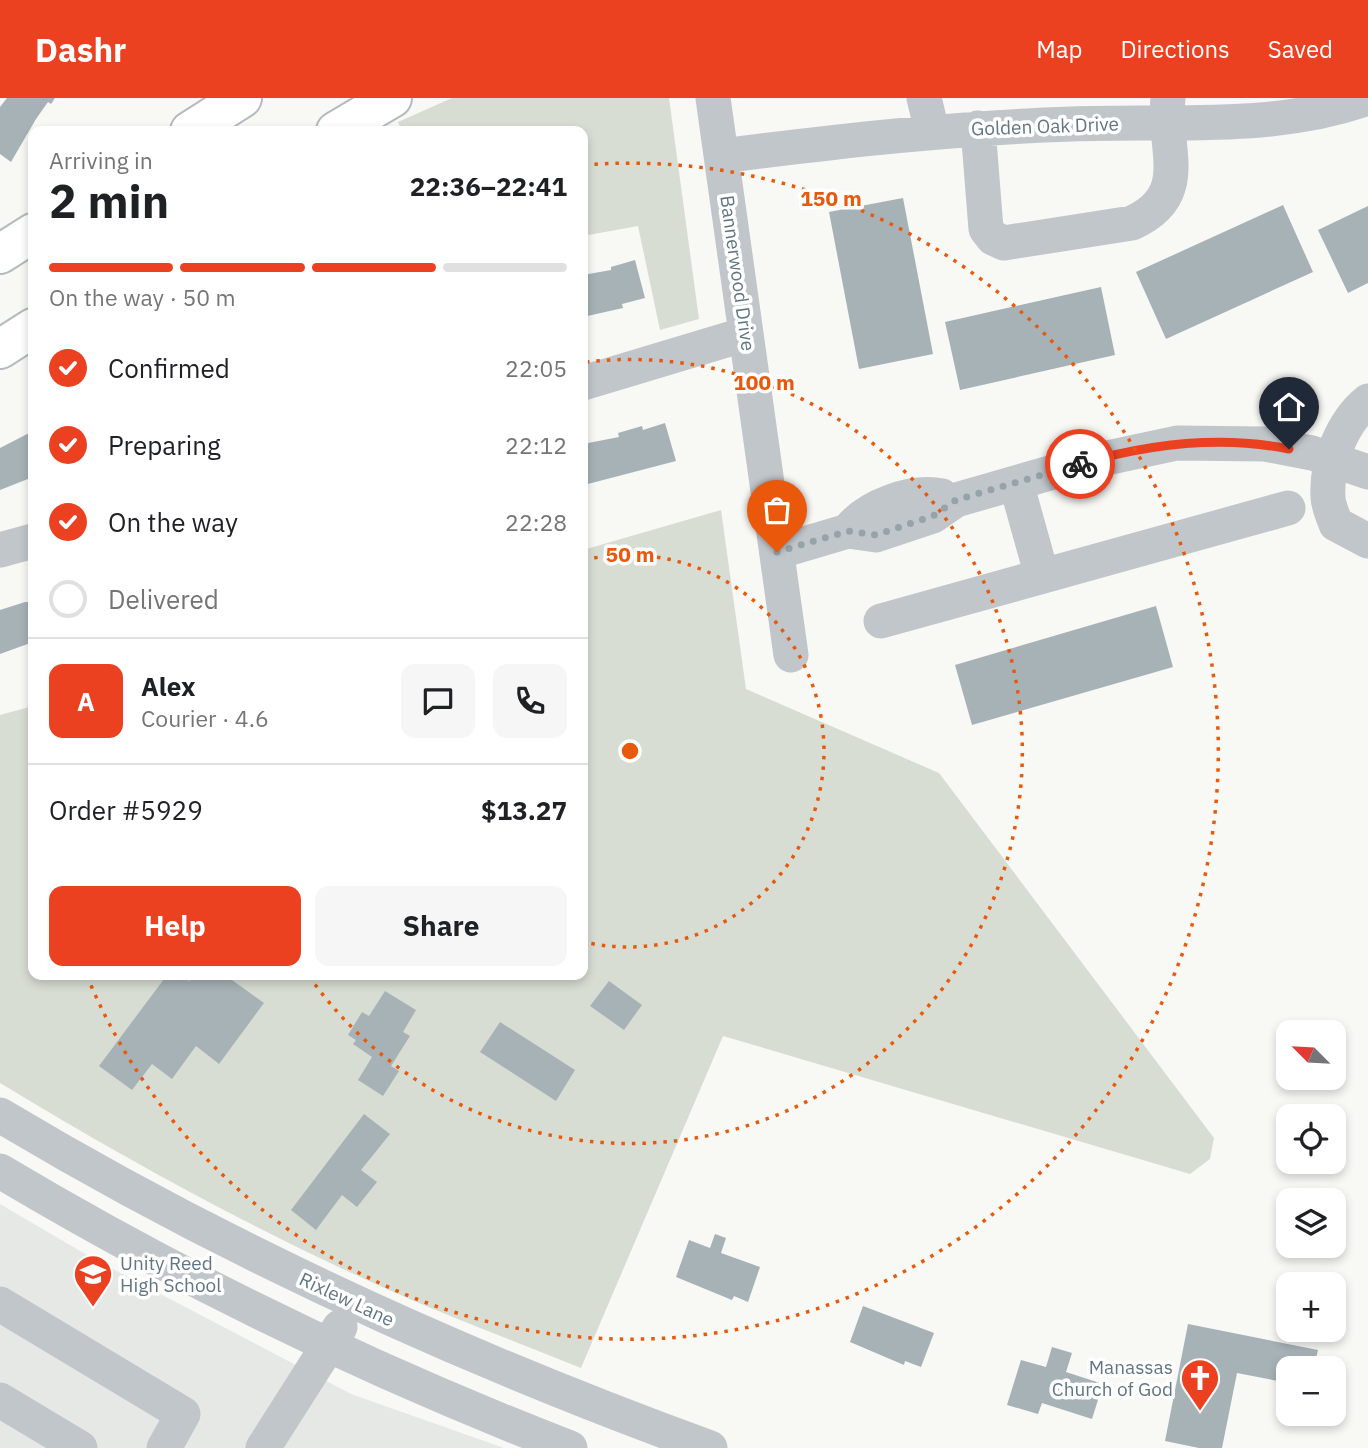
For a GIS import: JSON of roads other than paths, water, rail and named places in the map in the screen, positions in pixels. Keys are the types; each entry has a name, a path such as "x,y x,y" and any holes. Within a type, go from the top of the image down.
{"main road":[{"path":"198,126 242,98"},
{"path":"344,126 392,98"},
{"path":"0,254 28,236"},
{"path":"0,349 28,331"}],"street":[{"name":"Bannerwood Drive","path":"713,98 791,655"},
{"path":"924,98 932,131"},
{"name":"Golden Oak Drive","path":"722,156 932,131 1167,111 1238,122 1287,116 1368,98"},
{"path":"978,128 986,229 993,238 1004,243 1132,223 1146,217 1162,201 1172,177 1167,111"},
{"path":"588,381 746,334"},
{"path":"1368,401 1347,424 1332,460 1327,498 1336,524 1368,541"},
{"path":"777,552 848,531 870,509 925,495 956,500 1088,462 1177,443 1265,444 1332,460 1368,472"},
{"path":"1016,483 1042,576"},
{"path":"881,621 1288,508"},
{"path":"0,551 28,543"},
{"name":"Rixlew Lane","path":"0,1115 189,1222 355,1304 510,1372 710,1448"},
{"path":"0,1171 66,1211 328,1346 523,1440 570,1448"},
{"path":"0,1304 183,1414 164,1448"},
{"path":"263,1448 355,1304"},
{"path":"0,1400 80,1448"}],"place":[{"name":"Unity Reed High School","path":"93,1308"},
{"name":"Manassas Church of God","path":"1200,1412"}]}
